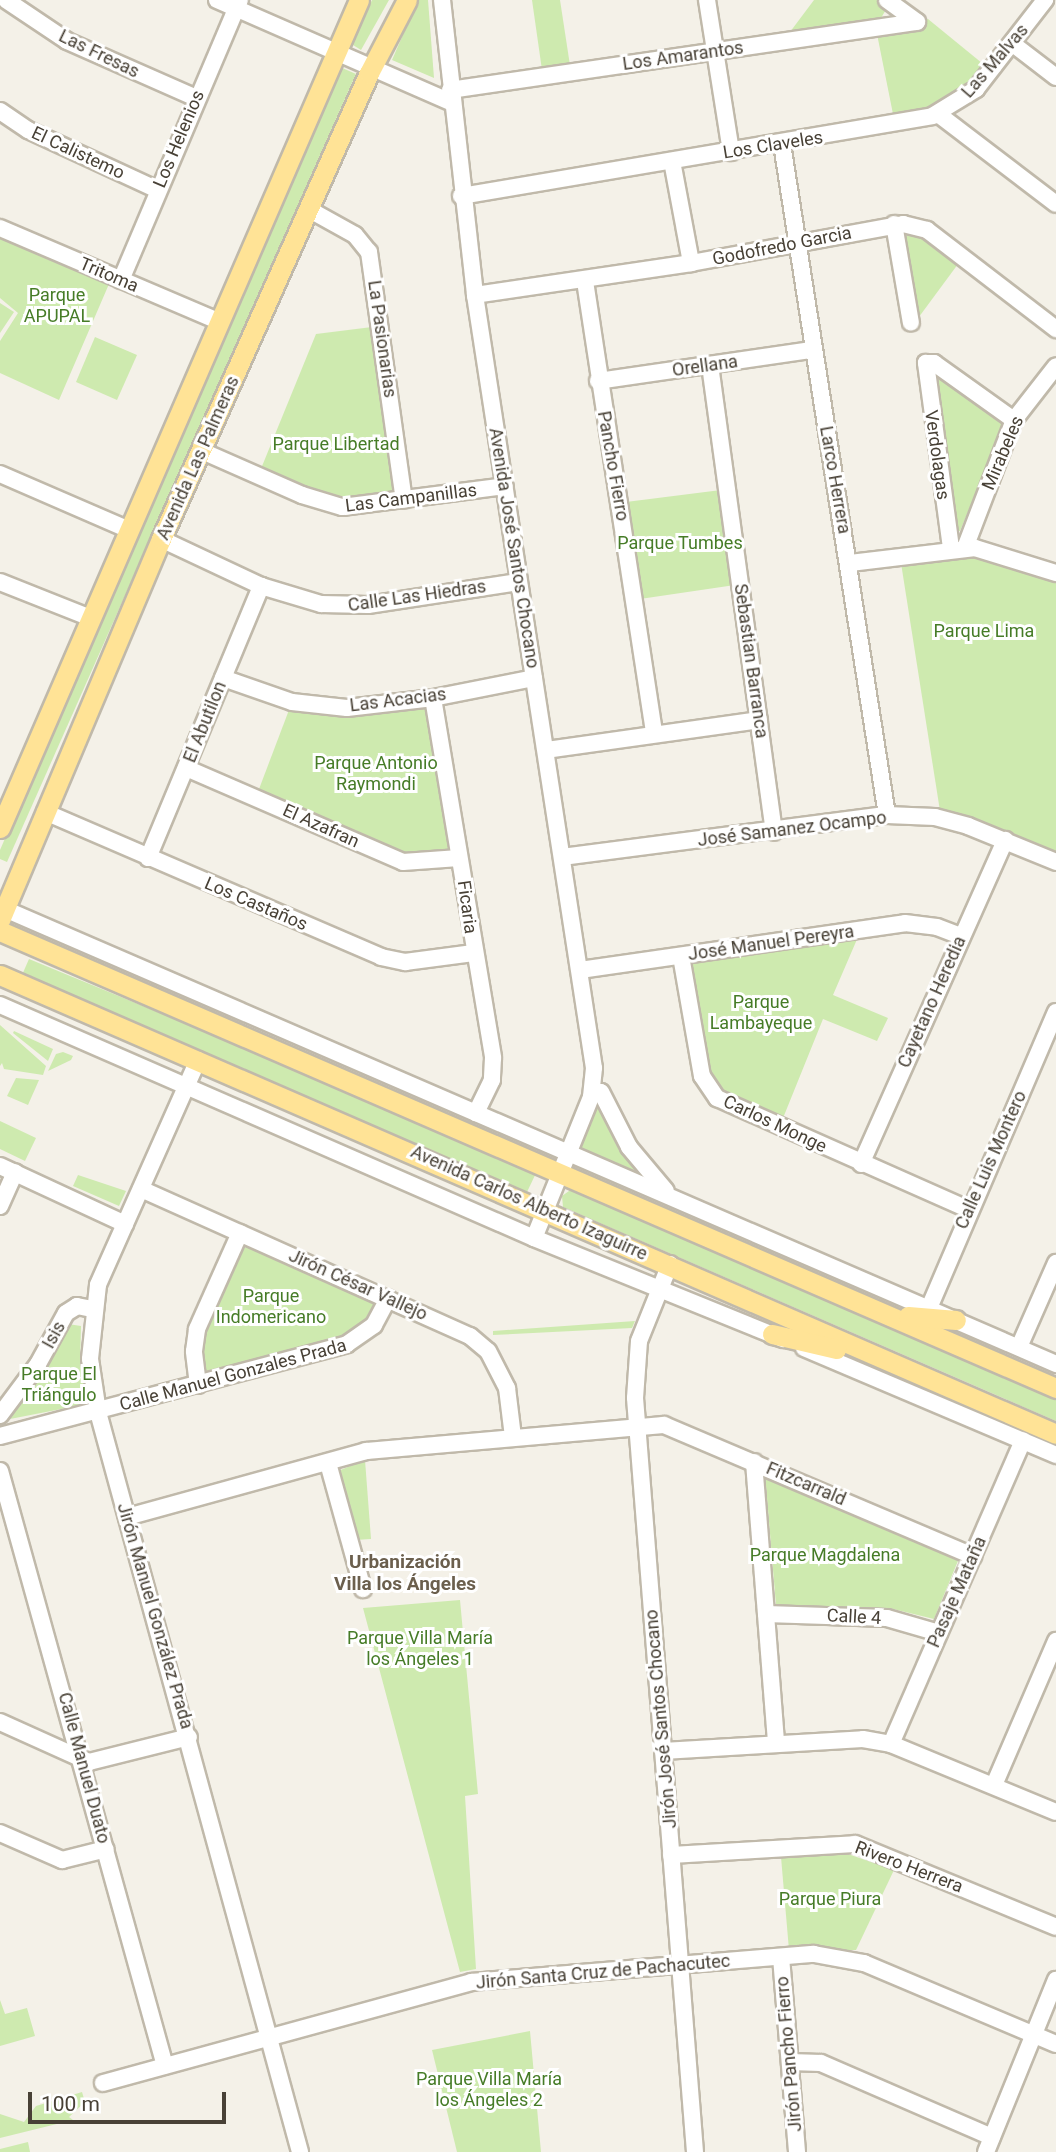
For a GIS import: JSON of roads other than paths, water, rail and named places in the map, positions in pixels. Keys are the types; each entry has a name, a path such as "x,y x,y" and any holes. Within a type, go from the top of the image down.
{"main road":[{"name":"Avenida Las Palmeras","path":"0,828 359,0"},
{"name":"Avenida Las Palmeras","path":"2,911 161,539 372,67 407,0"},
{"path":"0,931 566,1162 689,1227 1056,1388"},
{"name":"Avenida Carlos Alberto Izaguirre","path":"0,975 547,1210 1056,1434"},
{"path":"688,1204 689,1227"},
{"path":"893,1315 956,1320"},
{"path":"772,1334 855,1354 874,1354"}],"street":[{"name":"Las Fresas","path":"6,0 67,41 196,98"},
{"path":"217,0 238,4 336,52 450,96"},
{"name":"Avenida José Santos Chocano","path":"442,0 461,196 475,295 594,1068 592,1094 534,1238"},
{"path":"707,0 731,152"},
{"name":"Los Amarantos","path":"450,96 715,51 917,22 887,0"},
{"name":"Las Malvas","path":"938,114 976,89 1045,0"},
{"name":"Los Helenios","path":"121,280 238,4"},
{"path":"1013,44 1056,77"},
{"name":"El Calistemo","path":"0,111 28,130 158,190"},
{"path":"938,114 1056,204"},
{"name":"Los Claveles","path":"461,196 782,144 938,114"},
{"name":"Larco Herrera","path":"782,144 811,350 850,563 887,815"},
{"path":"672,162 691,263"},
{"name":"La Pasionarias","path":"310,210 355,235 370,255 404,500"},
{"path":"894,224 911,323"},
{"name":"Godofredo Garcia","path":"475,295 585,281 894,224 927,230 1056,329"},
{"name":"Tritoma","path":"0,228 218,321"},
{"name":"Pancho Fierro","path":"585,281 598,381 654,734"},
{"name":"Orellana","path":"598,381 811,350"},
{"name":"Verdolagas","path":"958,548 927,362 1014,420"},
{"name":"Sebastian Barranca","path":"710,365 775,832"},
{"name":"Mirabeles","path":"958,548 1014,420 1056,366"},
{"name":"Las Campanillas","path":"202,451 325,504 352,507 505,486"},
{"path":"0,474 128,529"},
{"name":"Calle Las Hiedras","path":"161,539 261,586 306,601 349,606 518,582"},
{"path":"850,563 958,548 1007,555 1056,573"},
{"path":"0,582 91,618"},
{"name":"El Abutilon","path":"148,858 261,586"},
{"name":"Las Acacias","path":"223,678 292,702 370,707 433,698 534,678"},
{"name":"Ficaria","path":"433,698 493,1064 492,1080 475,1113"},
{"path":"546,750 759,720"},
{"name":"El Azafran","path":"186,768 399,860 459,858"},
{"name":"Los Castaños","path":"45,812 381,957 405,962 473,953"},
{"name":"José Samanez Ocampo","path":"562,857 775,832 887,815 935,817 1005,840 1056,862"},
{"name":"Cayetano Heredia","path":"861,1164 1005,840"},
{"path":"2,911 475,1113 566,1162 688,1204 1056,1364"},
{"name":"José Manuel Pereyra","path":"580,970 905,923 929,925 961,936"},
{"name":"Carlos Monge","path":"681,956 702,1076 710,1091 732,1108 968,1209"},
{"name":"Avenida Carlos Alberto Izaguirre","path":"0,1005 534,1238 772,1334 1056,1455"},
{"name":"Calle Luis Montero","path":"929,1308 968,1209 1056,1012"},
{"name":"Jirón Manuel González Prada","path":"198,1060 102,1274 93,1309 90,1359 98,1412 189,1737 300,2152"},
{"path":"592,1094 601,1092 638,1161 688,1204"},
{"path":"0,1206 7,1169 125,1224"},
{"name":"Jirón César Vallejo","path":"141,1189 470,1336 488,1351 507,1388 513,1437"},
{"path":"198,1385 194,1351 198,1329 240,1233"},
{"path":"1019,1347 1056,1263"},
{"name":"Jirón José Santos Chocano","path":"670,1264 636,1358 637,1427 695,2152"},
{"name":"Calle Manuel Gonzales Prada","path":"0,1436 98,1412 355,1341 374,1325 388,1299"},
{"name":"Isis","path":"0,1415 38,1364 66,1313 77,1307 93,1309"},
{"name":"Fitzcarrald","path":"127,1517 366,1451 637,1427 675,1427 973,1556"},
{"name":"Pasaje Mataña","path":"891,1744 1023,1441"},
{"path":"754,1462 776,1742"},
{"path":"328,1463 363,1589"},
{"name":"Calle Manuel Duato","path":"0,1471 83,1760 165,2066"},
{"name":"Calle 4","path":"766,1614 887,1618 939,1633"},
{"path":"994,1785 1056,1641"},
{"path":"0,1722 94,1763 189,1737"},
{"path":"663,1751 851,1738 891,1744 1056,1811"},
{"path":"0,1833 57,1859 106,1849"},
{"name":"Rivero Herrera","path":"671,1855 855,1844 1056,1927"},
{"name":"Jirón Santa Cruz de Pachacutec","path":"103,2083 471,1982 781,1957 851,1959 1056,2044"},
{"name":"Jirón Pancho Fierro","path":"781,1957 797,2152"},
{"path":"790,2062 821,2063 989,2145 1056,1980"}],"district":[{"name":"Urbanización Villa los Ángeles","path":"405,1573"}],"park label":[{"name":"Parque APUPAL","path":"57,306"},
{"name":"Parque Libertad","path":"336,444"},
{"name":"Parque Tumbes","path":"680,543"},
{"name":"Parque Lima","path":"984,631"},
{"name":"Parque Antonio Raymondi","path":"376,774"},
{"name":"Parque Lambayeque","path":"761,1013"},
{"name":"Parque Indomericano","path":"271,1307"},
{"name":"Parque El Triángulo","path":"59,1385"},
{"name":"Parque Magdalena","path":"825,1555"},
{"name":"Parque Villa María los Ángeles 1","path":"420,1649"},
{"name":"Parque Piura","path":"830,1899"},
{"name":"Parque Villa María los Ángeles 2","path":"489,2090"}]}
